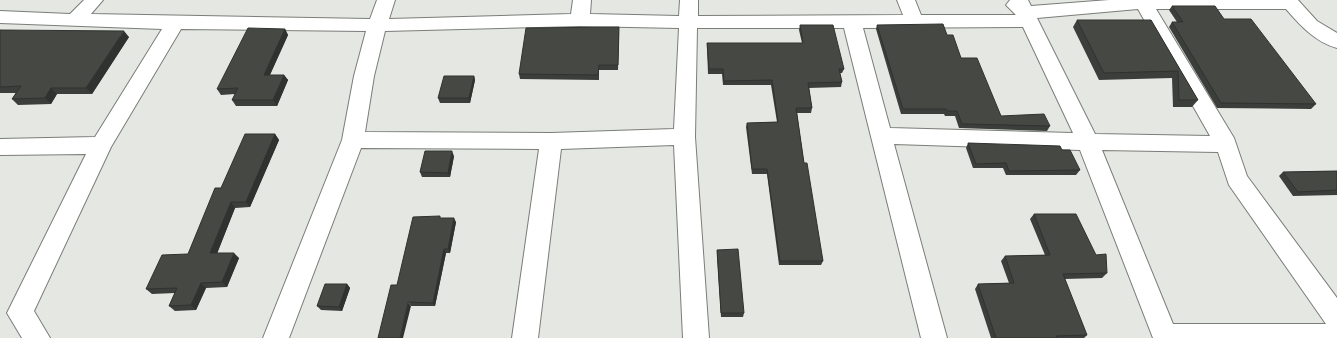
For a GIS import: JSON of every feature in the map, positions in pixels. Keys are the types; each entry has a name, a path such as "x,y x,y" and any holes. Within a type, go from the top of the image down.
{"street":[{"path":"76,20 94,0"},
{"path":"276,338 353,140 364,76 377,25 386,0"},
{"path":"580,20 582,0"},
{"path":"689,0 684,137 696,338"},
{"path":"906,0 915,22"},
{"path":"0,17 175,24 377,25 580,20 687,22 915,22 1020,8 1143,1 1288,1 1310,25 1337,42"},
{"path":"1143,1 1226,144 1237,178 1337,319"},
{"path":"1020,8 1088,142 1165,337 1337,336"},
{"path":"852,22 934,338"},
{"path":"37,338 20,313 101,145 175,24"},
{"path":"882,136 1088,142 1226,144"},
{"path":"353,140 551,141 684,137"},
{"path":"525,338 551,141"},
{"path":"0,147 101,145"}],"building":[{"path":"1172,6 1215,6 1224,19 1251,19 1316,104 1221,103 1172,22 1183,22"},
{"path":"1077,20 1151,20 1198,100 1179,100 1178,71 1104,73"},
{"path":"943,24 947,35 953,35 961,58 977,58 1001,116 1044,114 1050,126 962,124 957,111 947,111 946,109 903,109 877,25"},
{"path":"800,25 833,25 844,69 839,69 842,82 808,83 812,108 796,108 804,163 807,163 823,261 780,261 767,169 752,169 747,123 778,122 772,80 724,81 723,69 709,69 707,43 803,43"},
{"path":"619,27 618,65 599,65 598,75 519,74 526,28"},
{"path":"248,28 285,29 264,75 284,75 273,100 232,100 238,88 217,89"},
{"path":"0,30 124,31 86,88 51,88 45,98 12,99 21,86 0,87"},
{"path":"444,76 474,76 469,98 438,98"},
{"path":"245,134 275,134 246,202 231,202 210,253 234,253 222,282 201,283 191,305 169,306 177,288 146,289 162,255 188,254 215,188 221,188"},
{"path":"968,143 1060,146 1062,150 1070,150 1080,170 1009,171 1006,163 976,164"},
{"path":"425,151 452,151 448,173 420,172"},
{"path":"1337,171 1337,190 1298,192 1283,172"},
{"path":"1034,214 1076,214 1096,255 1106,254 1107,273 1063,274 1087,335 1056,336 1057,338 996,338 978,284 1014,283 1005,256 1050,255"},
{"path":"440,216 440,218 454,218 448,249 444,249 433,303 408,302 400,338 378,338 391,285 397,285 413,217"},
{"path":"738,249 744,313 721,313 717,250"},
{"path":"325,284 347,284 339,307 317,306"}]}
